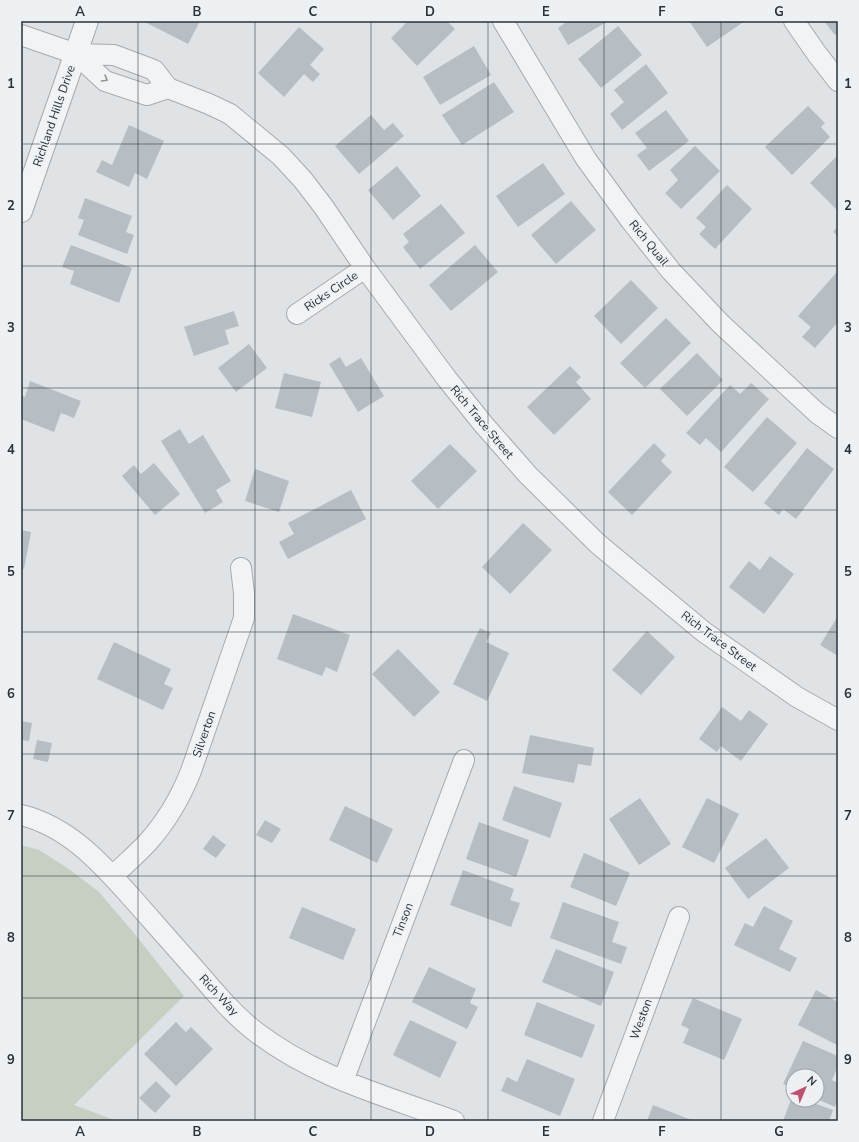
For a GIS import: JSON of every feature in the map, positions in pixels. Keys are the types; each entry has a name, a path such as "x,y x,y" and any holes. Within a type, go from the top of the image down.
{"street":[{"path":"21,28 24,21"},
{"name":"Richland Hills Drive","path":"21,210 88,21"},
{"name":"Rich Quail","path":"503,21 586,159 631,221 672,271 721,324 817,413 838,428"},
{"path":"794,21 817,54 838,80"},
{"path":"21,35 76,54 114,55 154,70 168,88 147,95 105,81 76,54"},
{"name":"Rich Trace Street","path":"168,88 230,114 281,156 303,180 323,206 365,268 447,379 484,425 528,475 598,544 704,632 797,697 838,720"},
{"name":"Ricks Circle","path":"297,314 365,268"},
{"name":"Silverton","path":"112,876 148,842 166,819 192,771 244,618 242,568"},
{"name":"Tinson","path":"343,1081 464,760"},
{"name":"Rich Way","path":"21,815 47,824 68,836 112,876 231,1010 250,1027 288,1054 310,1067 343,1081 454,1121"},
{"name":"Weston","path":"603,1121 679,917"}],"green space":[{"path":"21,845 39,850 69,869 99,892 184,996 74,1105 117,1121 21,1121"}],"building":[{"path":"143,21 200,21 188,44"},
{"path":"408,21 447,21 455,29 417,66 391,38"},
{"path":"564,21 608,21 568,45 558,28 565,23"},
{"path":"689,21 745,21 707,47"},
{"path":"824,21 838,21 838,33 835,35"},
{"path":"618,26 642,55 601,88 578,59"},
{"path":"299,27 324,49 310,65 320,74 313,82 304,74 284,97 258,73"},
{"path":"474,46 491,75 440,105 423,77"},
{"path":"646,64 668,93 622,130 610,114 624,102 614,90"},
{"path":"494,82 514,112 462,145 442,115"},
{"path":"808,106 825,123 821,127 830,137 792,175 765,147"},
{"path":"666,110 689,141 649,171 637,155 647,148 635,133"},
{"path":"371,115 384,130 393,123 404,136 359,174 335,146"},
{"path":"129,125 164,141 147,179 135,173 129,187 96,172 102,160 112,165"},
{"path":"695,146 720,171 681,209 665,193 678,180 670,170"},
{"path":"838,155 838,211 810,183"},
{"path":"543,163 565,194 518,227 496,196"},
{"path":"397,166 421,196 393,220 368,190"},
{"path":"727,185 752,209 715,249 699,234 706,227 696,218"},
{"path":"85,198 132,216 126,232 134,235 127,254 78,235 84,220 78,218"},
{"path":"571,201 596,230 556,264 531,235"},
{"path":"441,204 465,233 420,269 403,247 409,242 403,234"},
{"path":"838,226 838,236 833,232"},
{"path":"71,245 132,268 119,303 70,284 74,271 62,267"},
{"path":"475,245 498,272 451,311 429,285"},
{"path":"837,272 838,322 815,348 802,337 811,327 798,316"},
{"path":"631,280 658,308 621,344 594,316"},
{"path":"234,311 239,326 225,330 229,344 194,356 184,327"},
{"path":"666,318 691,343 645,388 620,363"},
{"path":"249,344 267,368 236,392 218,368"},
{"path":"697,353 723,380 687,416 660,389"},
{"path":"340,357 346,367 361,358 384,396 358,412 329,364"},
{"path":"570,366 581,377 576,382 591,399 554,435 527,407"},
{"path":"284,373 321,382 312,417 275,408"},
{"path":"30,381 81,401 74,418 61,413 54,432 21,419 21,395 25,397"},
{"path":"751,383 769,399 721,452 706,438 700,445 686,433 730,385 740,394"},
{"path":"767,417 797,443 753,492 724,467"},
{"path":"180,429 189,444 203,435 231,481 216,490 223,502 205,513 161,441"},
{"path":"654,443 666,455 661,461 672,472 632,515 608,492"},
{"path":"450,444 477,471 438,509 411,481"},
{"path":"807,448 834,469 796,519 783,509 779,515 764,503"},
{"path":"154,463 180,494 155,515 122,476 134,465 141,474"},
{"path":"255,469 289,481 279,512 245,501"},
{"path":"351,490 366,519 288,559 279,542 294,534 288,523"},
{"path":"523,523 552,550 510,594 482,567"},
{"path":"21,530 31,532 24,569 21,568"},
{"path":"770,556 794,574 764,614 729,587 749,561 760,570"},
{"path":"293,614 350,635 337,672 326,667 322,676 277,659"},
{"path":"838,616 838,656 820,645"},
{"path":"480,628 491,633 486,642 509,653 487,701 453,684"},
{"path":"647,631 675,657 641,695 612,670"},
{"path":"114,642 171,669 164,684 173,688 163,710 97,679"},
{"path":"398,649 440,692 414,717 372,674"},
{"path":"722,707 741,721 749,710 768,724 741,761 721,746 717,752 699,739"},
{"path":"21,721 32,723 29,741 21,740"},
{"path":"530,735 594,748 591,766 578,764 574,783 522,773"},
{"path":"37,740 52,743 48,762 33,759"},
{"path":"514,786 562,803 550,838 502,820"},
{"path":"640,798 671,844 639,865 609,819"},
{"path":"707,798 739,814 714,863 682,847"},
{"path":"345,806 393,829 377,863 329,840"},
{"path":"265,820 281,829 272,843 256,835"},
{"path":"479,822 529,840 516,877 466,859"},
{"path":"213,835 226,845 216,858 203,849"},
{"path":"766,838 789,868 748,899 725,868"},
{"path":"584,853 630,873 616,906 570,887"},
{"path":"463,870 514,889 510,900 520,903 511,927 450,905"},
{"path":"563,902 619,922 612,942 627,947 621,964 550,938"},
{"path":"764,906 793,921 779,949 797,958 790,972 734,945 745,923 753,927"},
{"path":"302,907 356,929 343,960 289,938"},
{"path":"556,949 614,972 601,1006 542,982"},
{"path":"429,967 476,989 470,1003 478,1007 467,1029 412,1002"},
{"path":"816,990 838,1002 837,1045 798,1025"},
{"path":"693,998 742,1019 724,1060 683,1043 689,1029 681,1025"},
{"path":"537,1002 595,1025 582,1058 524,1035"},
{"path":"410,1020 457,1042 440,1078 393,1055"},
{"path":"176,1022 186,1032 191,1027 213,1049 176,1086 144,1054"},
{"path":"803,1041 838,1056 838,1066 832,1080 838,1083 838,1100 835,1107 825,1103 825,1068 790,1068"},
{"path":"527,1059 575,1079 560,1116 501,1091 507,1077 517,1082"},
{"path":"156,1081 171,1096 155,1113 139,1098"},
{"path":"653,1105 694,1121 647,1121"},
{"path":"825,1107 833,1110 829,1121 783,1121 788,1108"}]}
